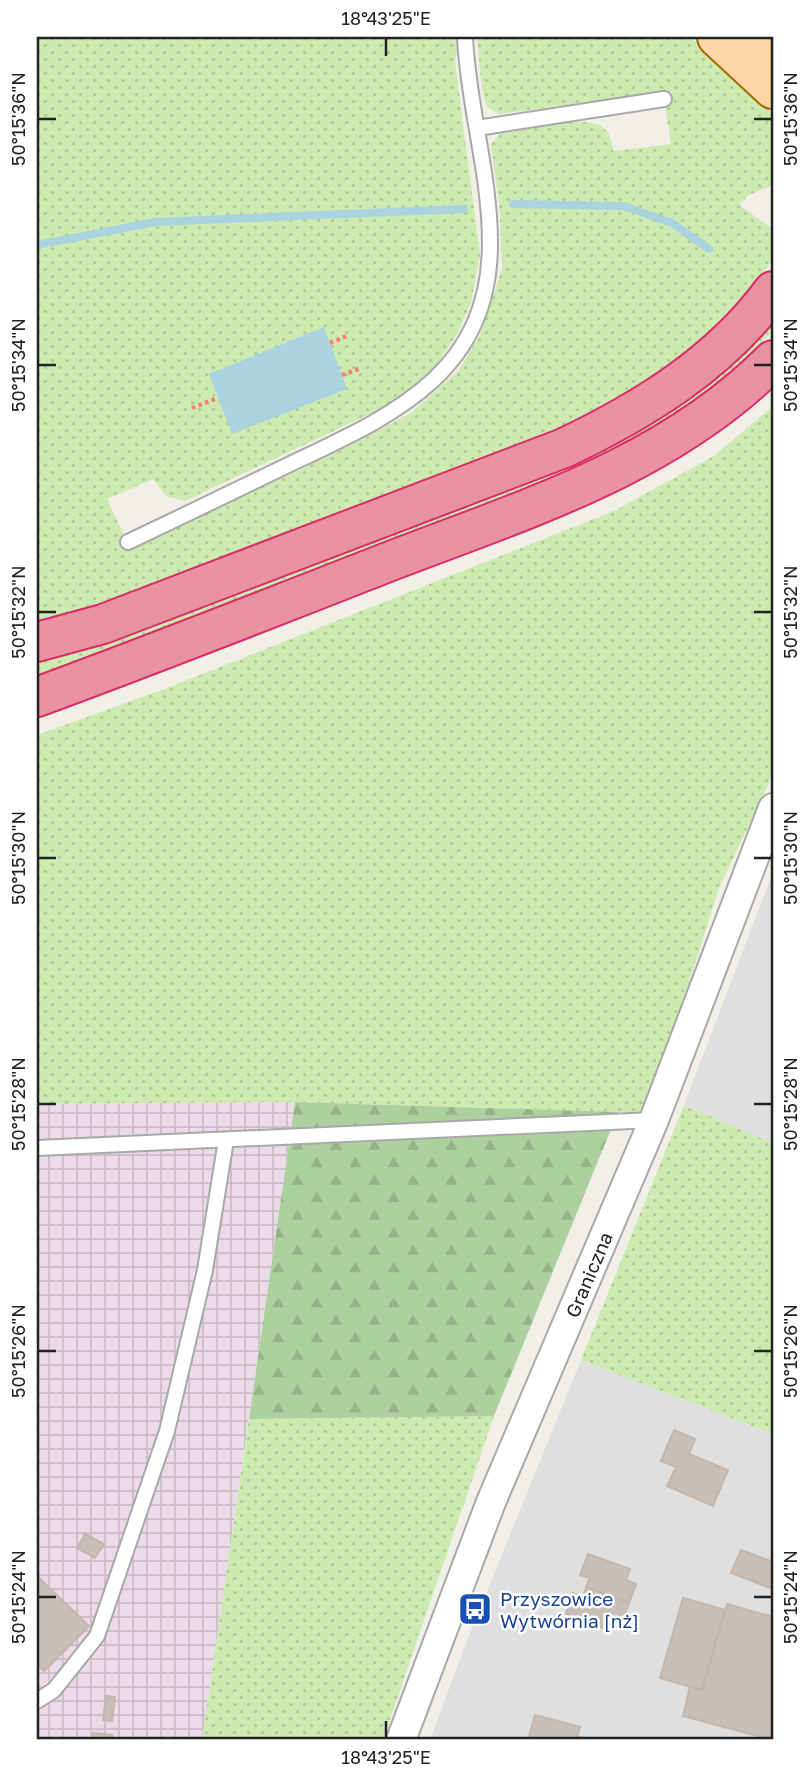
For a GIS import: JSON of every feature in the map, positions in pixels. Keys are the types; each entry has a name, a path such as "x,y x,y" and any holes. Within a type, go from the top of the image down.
{"highway":[{"path":"37,642 103,624 564,448 610,426 692,374 738,332 773,292"},
{"path":"37,697 473,529 639,460 720,407 773,360"}],"main road":[{"path":"717,37 773,89"},
{"path":"766,37 773,44"}],"street":[{"name":"Graniczna","path":"401,1740 491,1502 654,1120 773,808"}],"lane":[{"path":"128,542 382,421 417,396 445,369 475,319 489,262 489,221 465,37"},
{"path":"477,128 664,99"},
{"path":"37,1148 654,1120"},
{"path":"37,1701 54,1690 97,1636 167,1431 205,1270 226,1140"}],"path":[{"path":"330,343 349,335"},
{"path":"342,375 360,368"},
{"path":"192,408 218,398"}],"shaded area":[{"path":"773,872 773,1143 684,1105"},
{"path":"295,1102 202,1740 37,1740 37,1104"},
{"path":"581,1360 773,1434 773,1740 430,1740 466,1643"}],"green space":[{"path":"37,37 459,37 455,62 480,255 471,303 457,334 431,373 393,403 185,501 166,496 153,479 107,499 131,549 339,451 411,413 458,371 480,335 502,269 500,212 491,144 500,134 552,124 580,122 604,128 610,137 613,151 671,144 663,93 499,114 487,107 482,91 477,37 691,37 773,114 773,185 749,195 739,205 773,229 773,258 761,277 683,357 649,381 540,438 158,588 37,625"},
{"path":"773,310 773,331 708,395 656,429 499,501 37,676 37,658 529,475"},
{"path":"773,406 773,774 719,888 648,1113 295,1102 37,1104 37,735 167,688 614,511 714,456"},
{"path":"295,1102 618,1112 494,1416 249,1419"},
{"path":"684,1105 773,1143 773,1434 581,1360"},
{"path":"494,1416 383,1740 202,1740 249,1419"}],"water":[{"path":"324,327 347,389 232,434 209,374"}],"building":[{"path":"674,1430 695,1439 689,1454 728,1470 713,1506 667,1486 676,1467 661,1461"},
{"path":"85,1534 104,1544 95,1558 77,1548"},
{"path":"741,1550 773,1562 773,1589 731,1573"},
{"path":"588,1554 630,1569 626,1580 636,1584 629,1603 586,1587 590,1578 580,1575"},
{"path":"37,1576 89,1626 44,1671 37,1664"},
{"path":"586,1587 629,1603 622,1621 614,1618 609,1630 566,1614 573,1593 583,1597"},
{"path":"683,1598 725,1610 702,1690 660,1678"},
{"path":"727,1604 773,1617 773,1740 683,1716 690,1687 702,1690"},
{"path":"106,1696 115,1697 112,1721 103,1720"},
{"path":"535,1715 580,1727 577,1736 591,1740 528,1740"},
{"path":"93,1733 112,1735 111,1740 93,1740"}],"waterway":[{"path":"513,204 624,206 672,223 709,249"},
{"path":"37,245 155,222 464,209"}],"place":[{"name":"Przyszowice Wytwórnia [nż]","path":"475,1609"}]}
